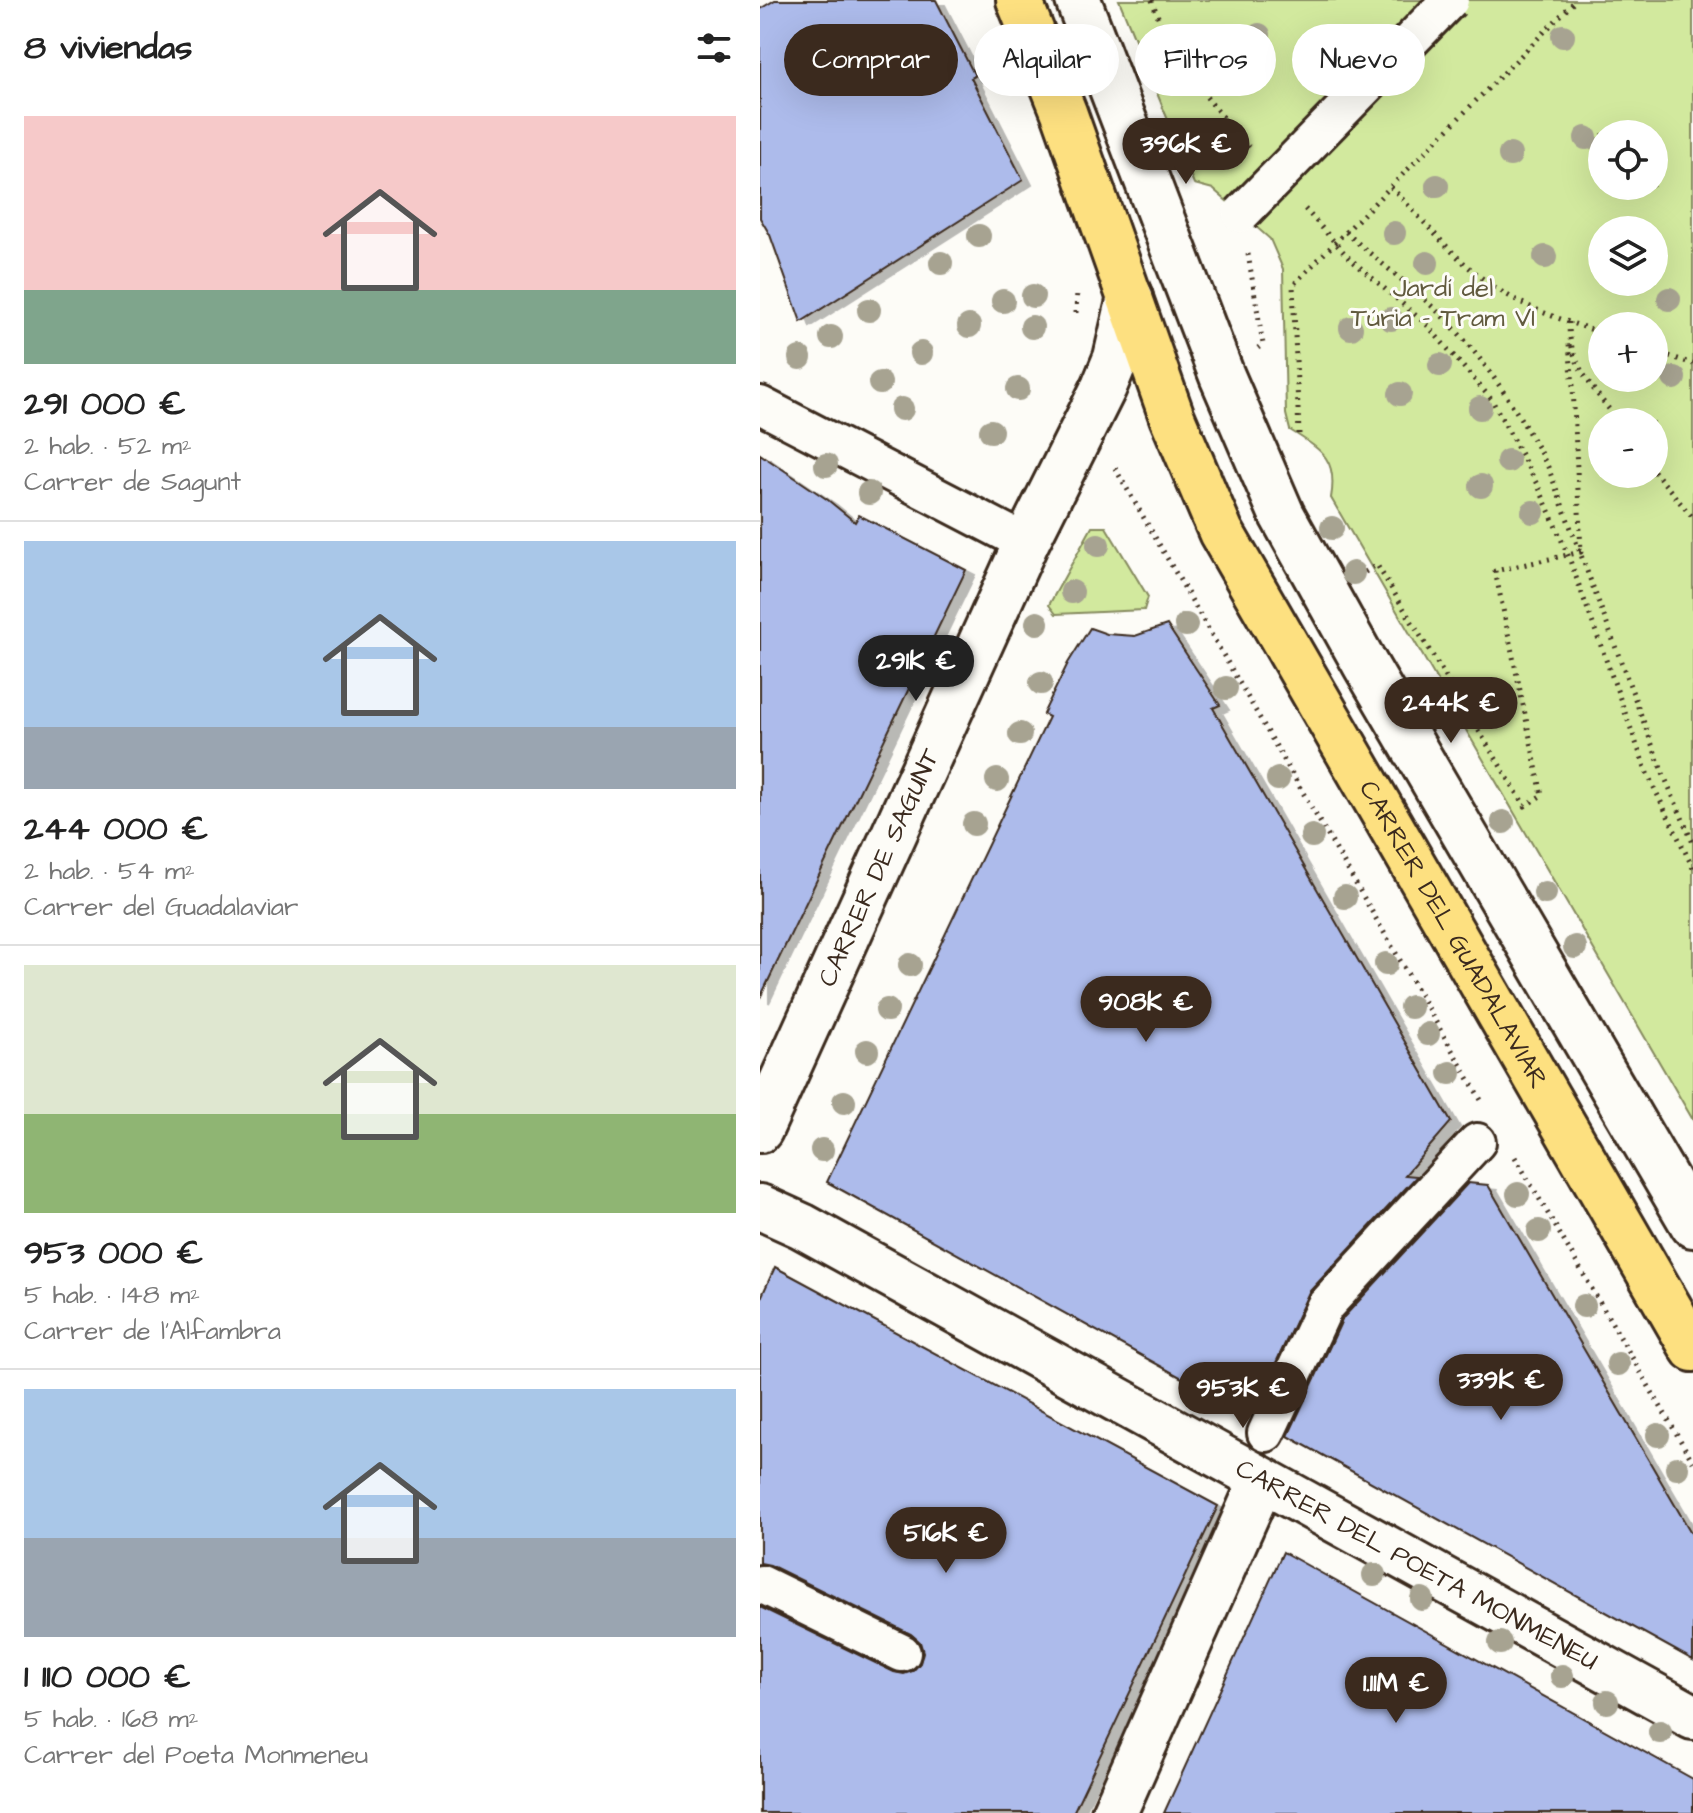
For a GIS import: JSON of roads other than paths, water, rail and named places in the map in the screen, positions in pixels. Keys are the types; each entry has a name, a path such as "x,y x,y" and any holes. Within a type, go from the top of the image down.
{"main road":[{"name":"CARRER DEL GUADALAVIAR","path":"1019,0 1078,154 1175,426 1221,532 1693,1349"}],"street":[{"path":"1078,0 1222,376 1282,515 1366,666 1693,1225"},
{"path":"1241,214 1450,0"},
{"name":"CARRER DE SAGUNT","path":"760,1130 1026,543 1104,387 1116,358 1130,297"},
{"path":"760,405 1026,543"},
{"path":"1266,1433 1325,1306 1493,1145"},
{"name":"CARRER DEL POETA MONMENEU","path":"760,1207 816,1234 1693,1717"},
{"path":"1114,1813 1262,1480"},
{"path":"761,1584 902,1653"}],"park label":[{"name":"Jardí del Túria - Tram VI","path":"1443,303"}]}
